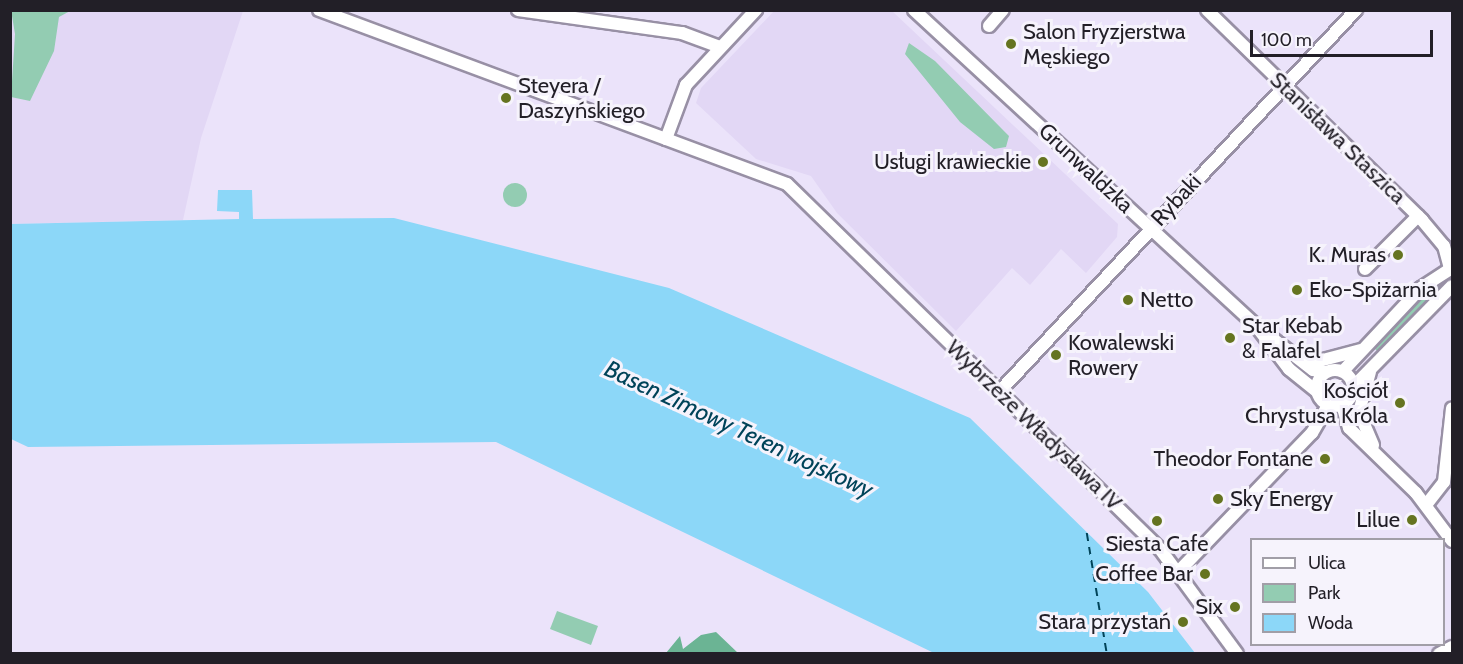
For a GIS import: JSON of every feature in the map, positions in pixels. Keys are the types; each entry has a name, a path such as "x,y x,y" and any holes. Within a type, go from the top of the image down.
{"street":[{"name":"Wybrzeże Władysława IV","path":"319,10 786,184 817,209 1179,571 1237,654"},
{"path":"518,10 682,33 720,47"},
{"path":"666,139 680,95 720,47 756,10"},
{"name":"Grunwaldzka","path":"914,10 1257,327 1298,358 1325,372"},
{"path":"989,26 1003,10"},
{"name":"Stanisława Staszica","path":"1207,10 1418,216 1444,246 1451,269"},
{"name":"Rybaki","path":"999,392 1356,10"},
{"name":"Stanisława Staszica","path":"1365,269 1418,216"},
{"path":"1342,405 1328,405 1317,392 1325,372 1343,371 1421,288 1451,269"},
{"path":"1452,286 1376,361 1353,387 1342,405 1349,428 1387,463 1426,505 1452,541"},
{"name":"Grunwaldzka","path":"1257,327 1289,369 1317,392"},
{"path":"1298,358 1329,359 1364,349"},
{"path":"1376,361 1359,412 1364,433 1387,463"},
{"path":"1343,371 1353,387"},
{"path":"1179,571 1312,434 1328,405"},
{"path":"1426,505 1446,472 1452,408"},
{"path":"1439,654 1452,647"}],"shaded area":[{"path":"10,11 243,11 201,138 183,220 11,224"},
{"path":"774,11 892,11 1118,224 1117,237 1086,273 1061,249 1030,285 1012,268 956,331 837,213 811,176 756,159 696,103 701,88"}],"green space":[{"path":"11,10 70,11 59,17 54,51 30,101 11,97 15,34"},
{"path":"909,43 935,61 1009,136 1006,147 994,149 960,122 905,54"},
{"path":"515,183 520,184 526,190 526,200 520,206 515,207 510,206 504,200 503,195 504,190 510,184"},
{"path":"1452,275 1377,351 1374,348 1429,290"},
{"path":"557,611 598,626 591,645 550,629"},
{"path":"716,632 738,653 666,653 680,636 683,649 701,635"}],"water":[{"name":"Basen Zimowy Teren wojskowy","path":"218,190 252,190 253,219 394,218 669,288 970,418 1148,592 1195,653 934,653 496,442 28,447 11,439 11,224 239,219 239,212 217,211"}],"ferry route":[{"path":"1087,533 1107,654"}],"place":[{"name":"Salon Fryzjerstwa Męskiego","path":"1011,44"},
{"name":"Steyera / Daszyńskiego","path":"506,98"},
{"name":"Usługi krawieckie","path":"1043,162"},
{"name":"K. Muras","path":"1398,255"},
{"name":"Eko-Spiżarnia","path":"1297,290"},
{"name":"Netto","path":"1128,300"},
{"name":"Star Kebab & Falafel","path":"1230,338"},
{"name":"Kowalewski Rowery","path":"1056,355"},
{"name":"Kościół Chrystusa Króla","path":"1400,403"},
{"name":"Theodor Fontane","path":"1325,459"},
{"name":"Sky Energy","path":"1218,499"},
{"name":"Lilue","path":"1412,520"},
{"name":"Siesta Cafe","path":"1157,521"},
{"name":"Coffee Bar","path":"1205,574"},
{"name":"Six","path":"1235,607"},
{"name":"Stara przystań","path":"1183,622"}]}
